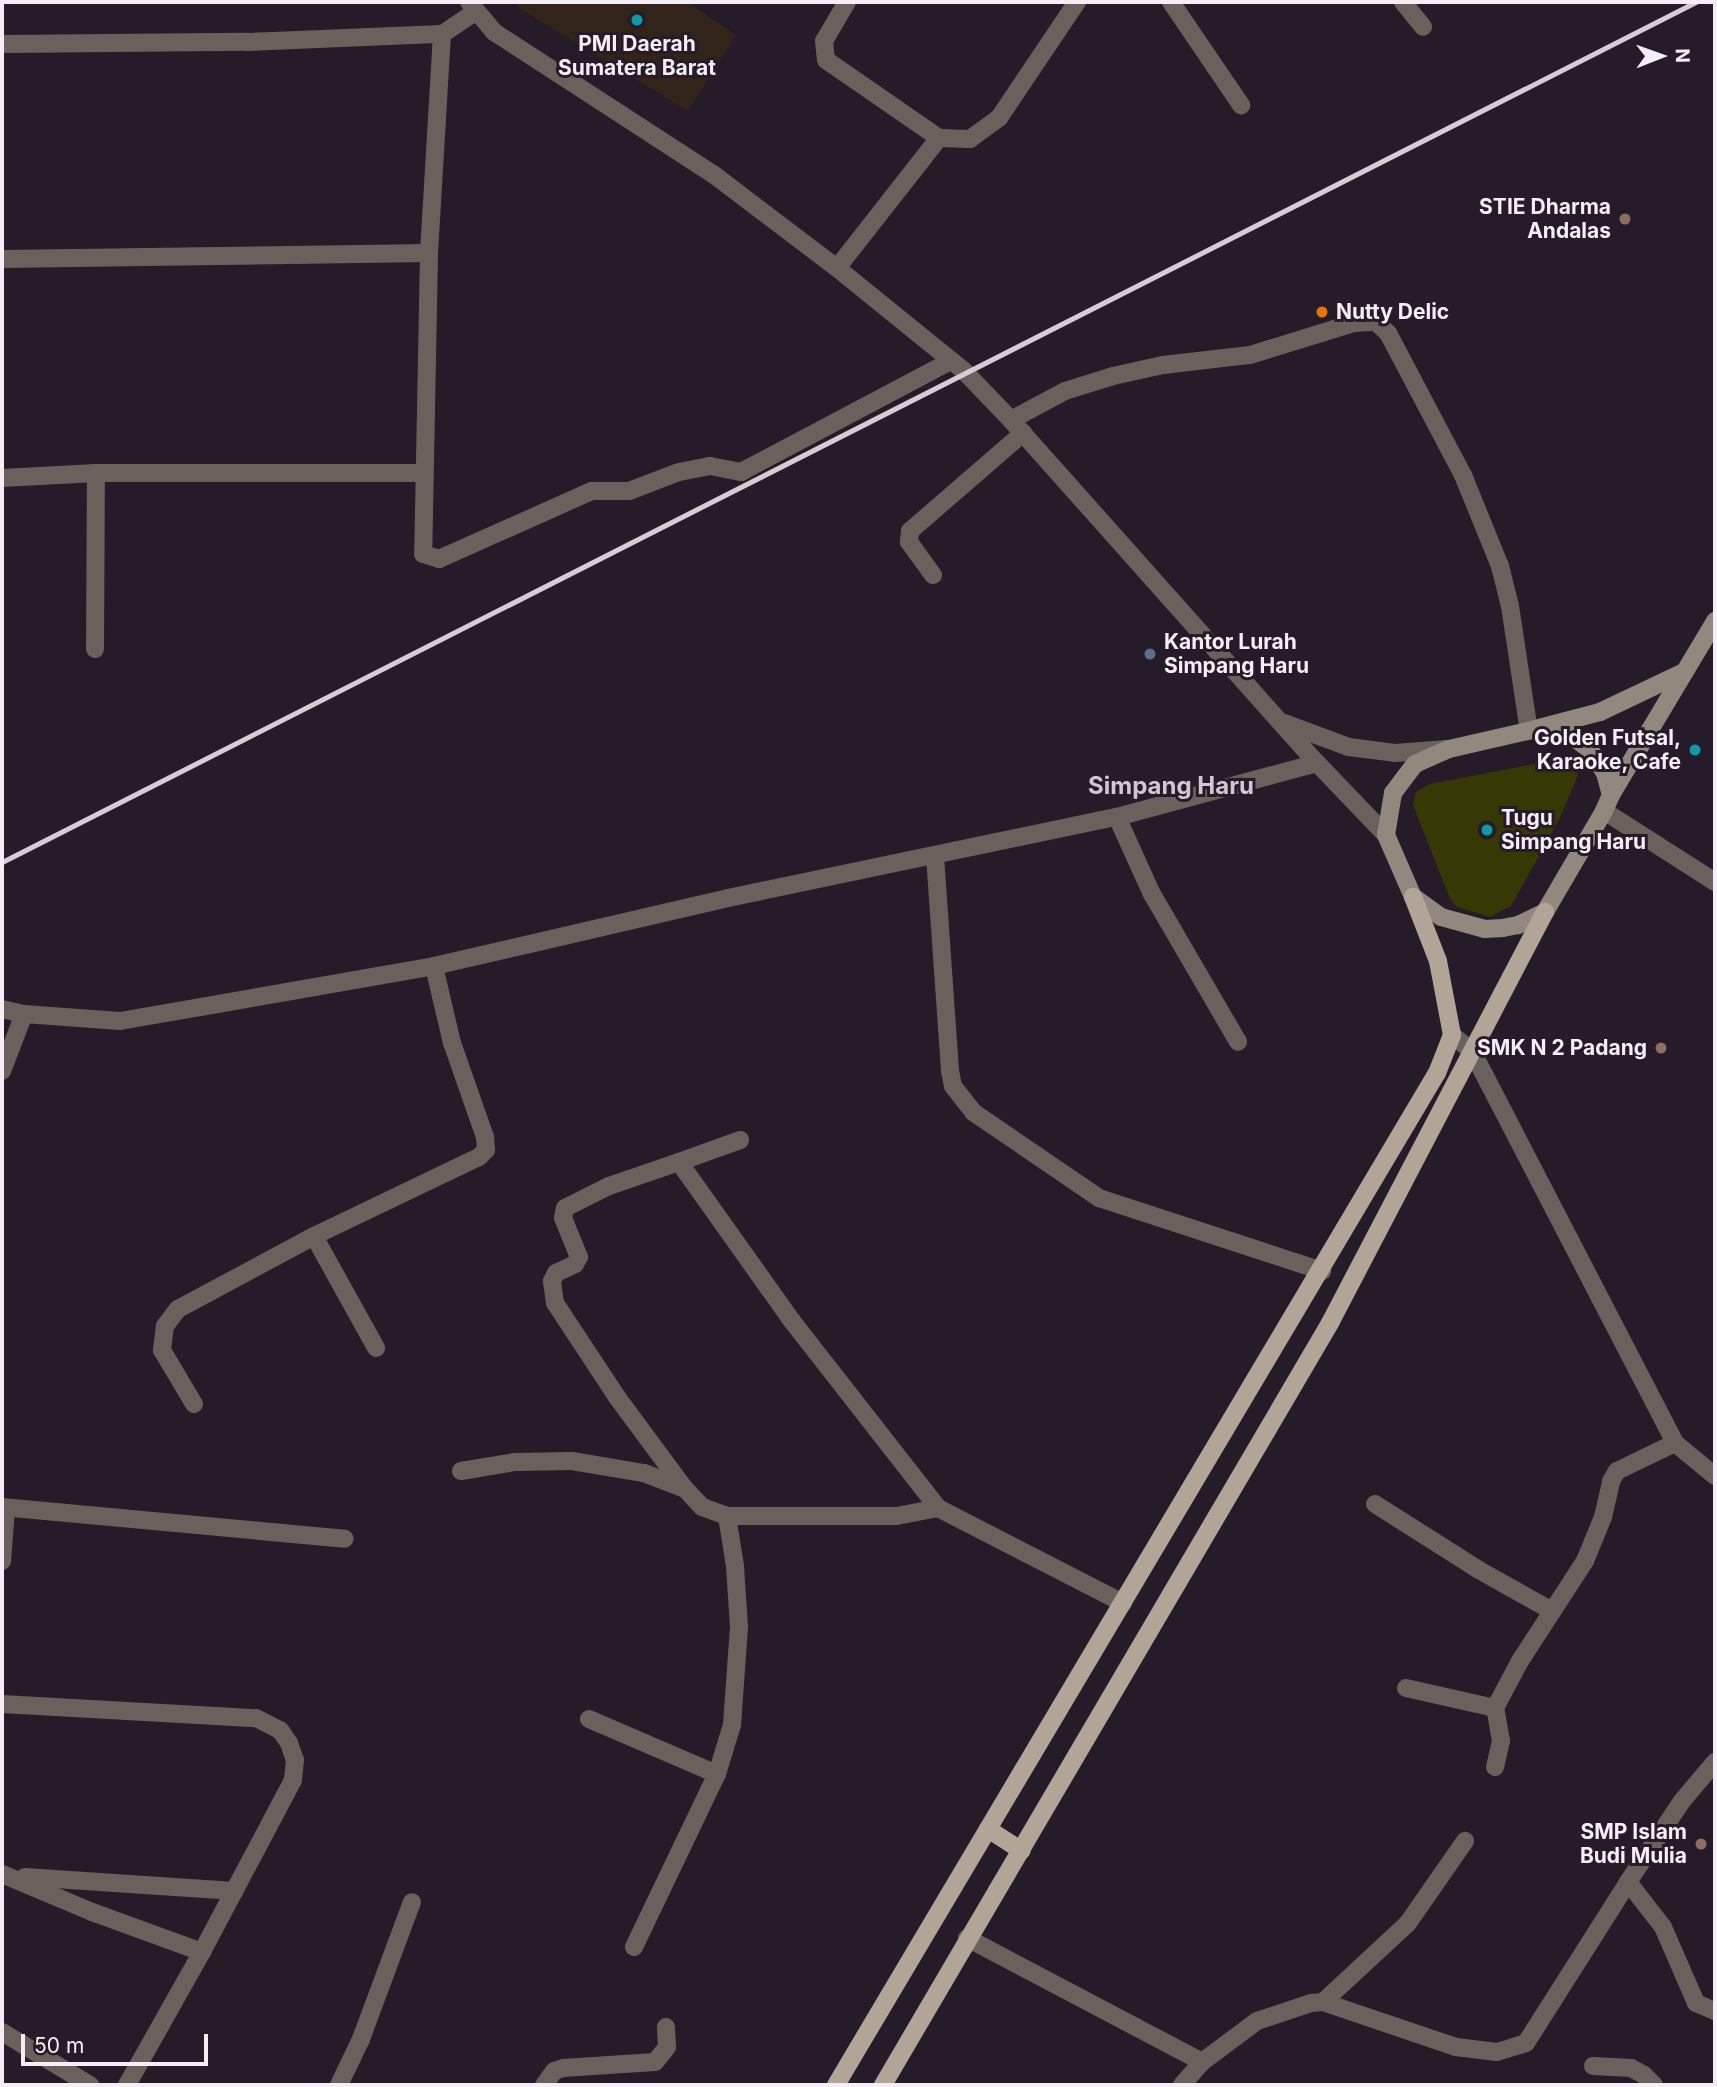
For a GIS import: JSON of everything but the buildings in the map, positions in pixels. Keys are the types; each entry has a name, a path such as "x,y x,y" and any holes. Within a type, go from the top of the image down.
{"main road":[{"path":"884,2085 967,1938 1022,1851 1330,1323 1545,912 1682,673 1715,621"},
{"path":"836,2085 1322,1271 1437,1073 1452,1035 1438,961 1386,835 1393,793 1415,764 1449,749 1600,712 1682,673"},
{"path":"1532,730 1573,737 1590,750 1605,773 1608,803"},
{"path":"1413,897 1441,917 1485,929 1518,925 1545,912"},
{"path":"988,1829 1022,1851"}],"street":[{"path":"847,2 824,41 827,60 939,138 970,139 999,118 1077,2"},
{"path":"1171,2 1241,105"},
{"path":"1403,2 1423,27"},
{"path":"2,44 248,42 442,34 472,7 518,49 713,174 837,268 951,361 1017,426 1317,763 1386,835"},
{"path":"442,34 429,253 423,554 439,559 581,494 629,491 679,472 709,466 741,472 951,361"},
{"path":"837,268 939,138"},
{"path":"2,259 429,253"},
{"path":"933,575 909,542 910,531 1017,426 1065,391 1113,376 1163,365 1250,355 1354,323 1376,322 1388,334 1463,474 1500,566 1510,606 1532,730"},
{"path":"2,478 96,473 424,473"},
{"path":"95,649 96,473"},
{"path":"1284,723 1349,747 1395,753 1449,749"},
{"path":"2,1009 24,1014 120,1021 434,966 728,898 1117,817 1317,763"},
{"path":"1608,803 1715,882"},
{"path":"1117,817 1152,894 1238,1042"},
{"path":"935,856 950,1072 961,1099 973,1112 1099,1198 1322,1271"},
{"path":"194,1404 162,1350 162,1339 170,1316 178,1309 314,1236 478,1157 486,1150 485,1137 452,1043 434,966"},
{"path":"2,1071 24,1014"},
{"path":"1452,1035 1472,1051 1675,1443 1715,1476"},
{"path":"740,1140 609,1186 565,1208 564,1218 579,1257 575,1264 556,1273 552,1281 555,1303 617,1397 685,1489 702,1507 727,1516 897,1516 938,1508"},
{"path":"679,1162 792,1321 938,1508 1122,1603"},
{"path":"314,1236 376,1348"},
{"path":"1495,1767 1501,1741 1495,1708 1520,1661 1585,1561 1603,1517 1611,1481 1617,1471 1675,1443"},
{"path":"461,1471 515,1462 572,1461 644,1472 685,1489"},
{"path":"1375,1504 1479,1570 1552,1612"},
{"path":"2,1561 4,1508 345,1538"},
{"path":"634,1947 718,1774 732,1725 738,1653 735,1566 727,1516"},
{"path":"1406,1688 1495,1708"},
{"path":"2,1704 256,1718 280,1730 295,1759 293,1780 202,1952 127,2085"},
{"path":"589,1719 718,1774"},
{"path":"1182,2085 1202,2062 1257,2021 1297,2006 1323,2003 1456,2047 1479,2051 1511,2050 1526,2043 1682,1801 1715,1762"},
{"path":"1323,2003 1408,1923 1465,1841"},
{"path":"7,1875 235,1891"},
{"path":"7,1875 92,1912 202,1952"},
{"path":"1628,1882 1663,1927 1696,2003 1715,2011"},
{"path":"339,2085 361,2039 412,1902"},
{"path":"967,1938 1202,2062"},
{"path":"544,2085 554,2071 563,2068 655,2062 667,2047 667,2027"},
{"path":"2,2032 90,2085"},
{"path":"1593,2066 1631,2068 1654,2085"}],"shaded area":[{"path":"514,2 687,2 736,35 688,111 519,8"},
{"path":"1565,758 1578,775 1559,820 1511,906 1490,917 1457,907 1450,899 1413,805 1416,792 1430,784"}],"railway":[{"path":"2,862 1696,2"}],"place":[{"name":"PMI Daerah Sumatera Barat","path":"637,20"},
{"name":"STIE Dharma Andalas","path":"1625,219"},
{"name":"Nutty Delic","path":"1322,312"},
{"name":"Kantor Lurah Simpang Haru","path":"1150,654"},
{"name":"Golden Futsal, Karaoke, Cafe","path":"1695,750"},
{"name":"Tugu Simpang Haru","path":"1487,830"},
{"name":"SMK N 2 Padang","path":"1661,1048"},
{"name":"SMP Islam Budi Mulia","path":"1701,1844"}],"district":[{"name":"Simpang Haru","path":"1171,786"}]}
